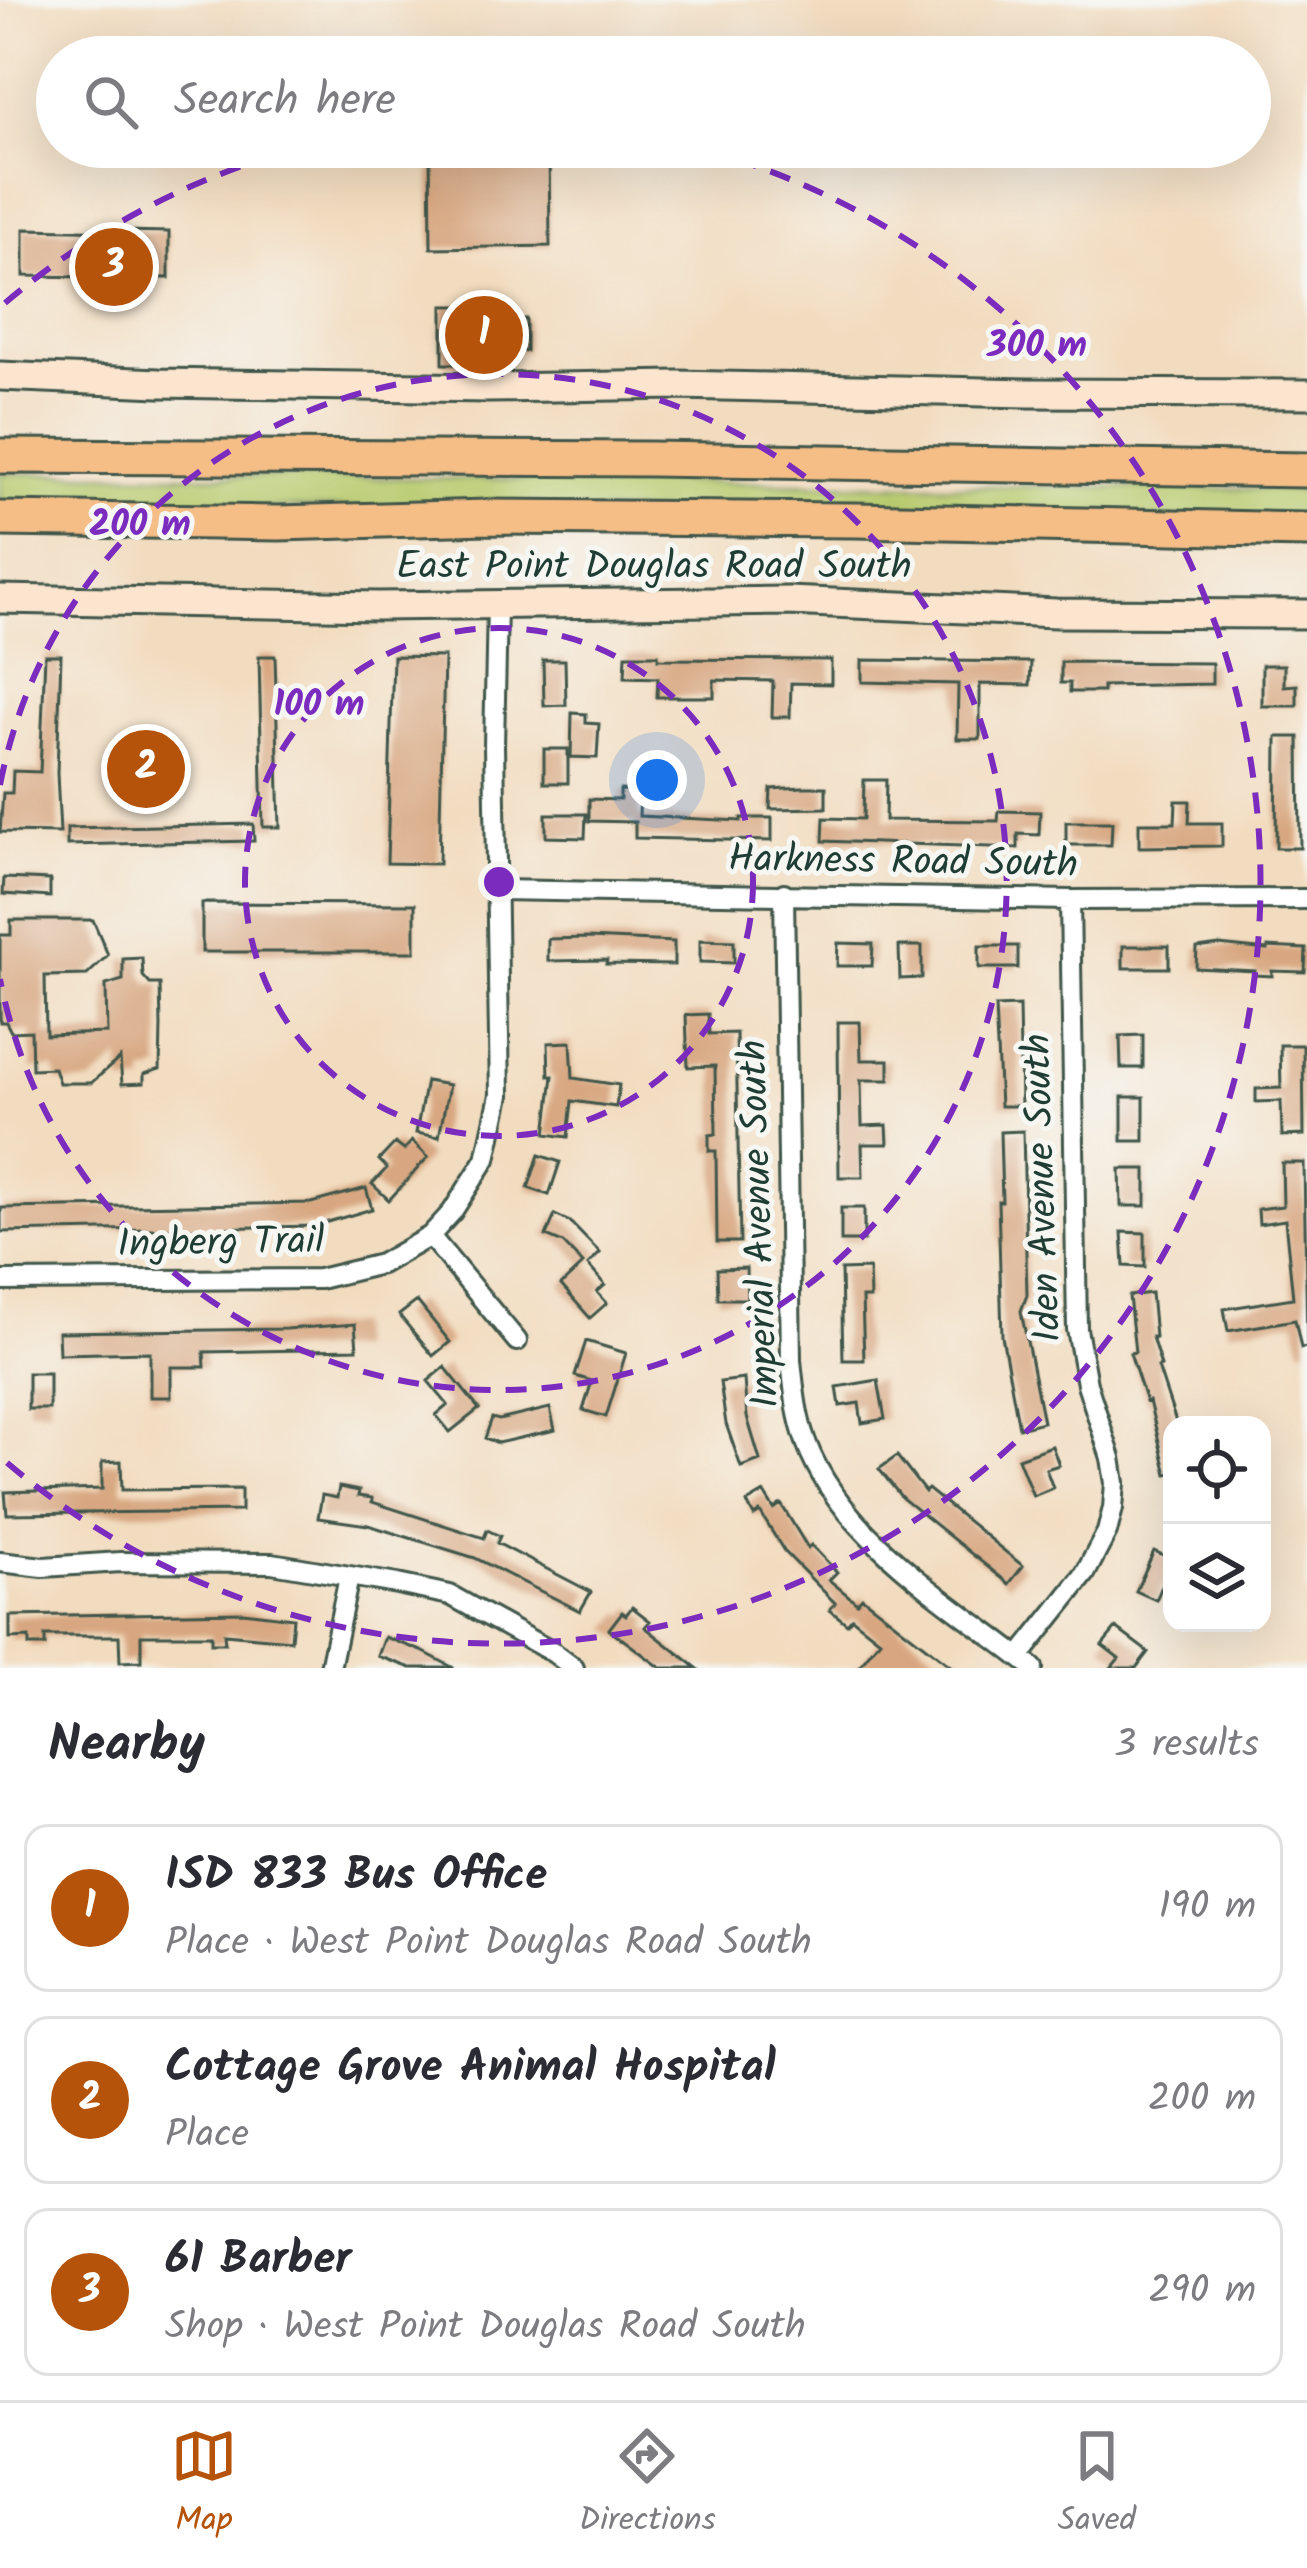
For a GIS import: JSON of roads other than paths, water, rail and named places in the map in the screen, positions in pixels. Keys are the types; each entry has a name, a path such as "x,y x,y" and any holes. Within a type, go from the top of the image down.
{"highway":[{"path":"0,456 673,459 1307,470"},
{"path":"0,520 279,524 487,517 1307,530"}],"street":[{"path":"0,376 488,388 678,385 1307,394"},
{"name":"East Point Douglas Road South","path":"0,599 497,604 788,601 1056,613 1307,614"},
{"name":"Ingberg Trail","path":"0,1281 319,1279 381,1264 430,1235 468,1191 485,1160 500,1095 494,746 497,604"},
{"name":"Harkness Road South","path":"498,890 1070,900 1307,899"},
{"name":"Imperial Avenue South","path":"784,893 791,1360 806,1443 856,1524 1026,1662"},
{"name":"Iden Avenue South","path":"1026,1662 1098,1553 1113,1508 1115,1483 1078,1329 1070,900"},
{"path":"430,1235 517,1341"},
{"path":"0,1562 43,1567 121,1562 272,1563 450,1595 574,1668"},
{"path":"330,1668 349,1577"}],"place":[{"name":"61 Barber","path":"114,267"},
{"name":"ISD 833 Bus Office","path":"484,335"},
{"name":"Cottage Grove Animal Hospital","path":"146,769"}]}
